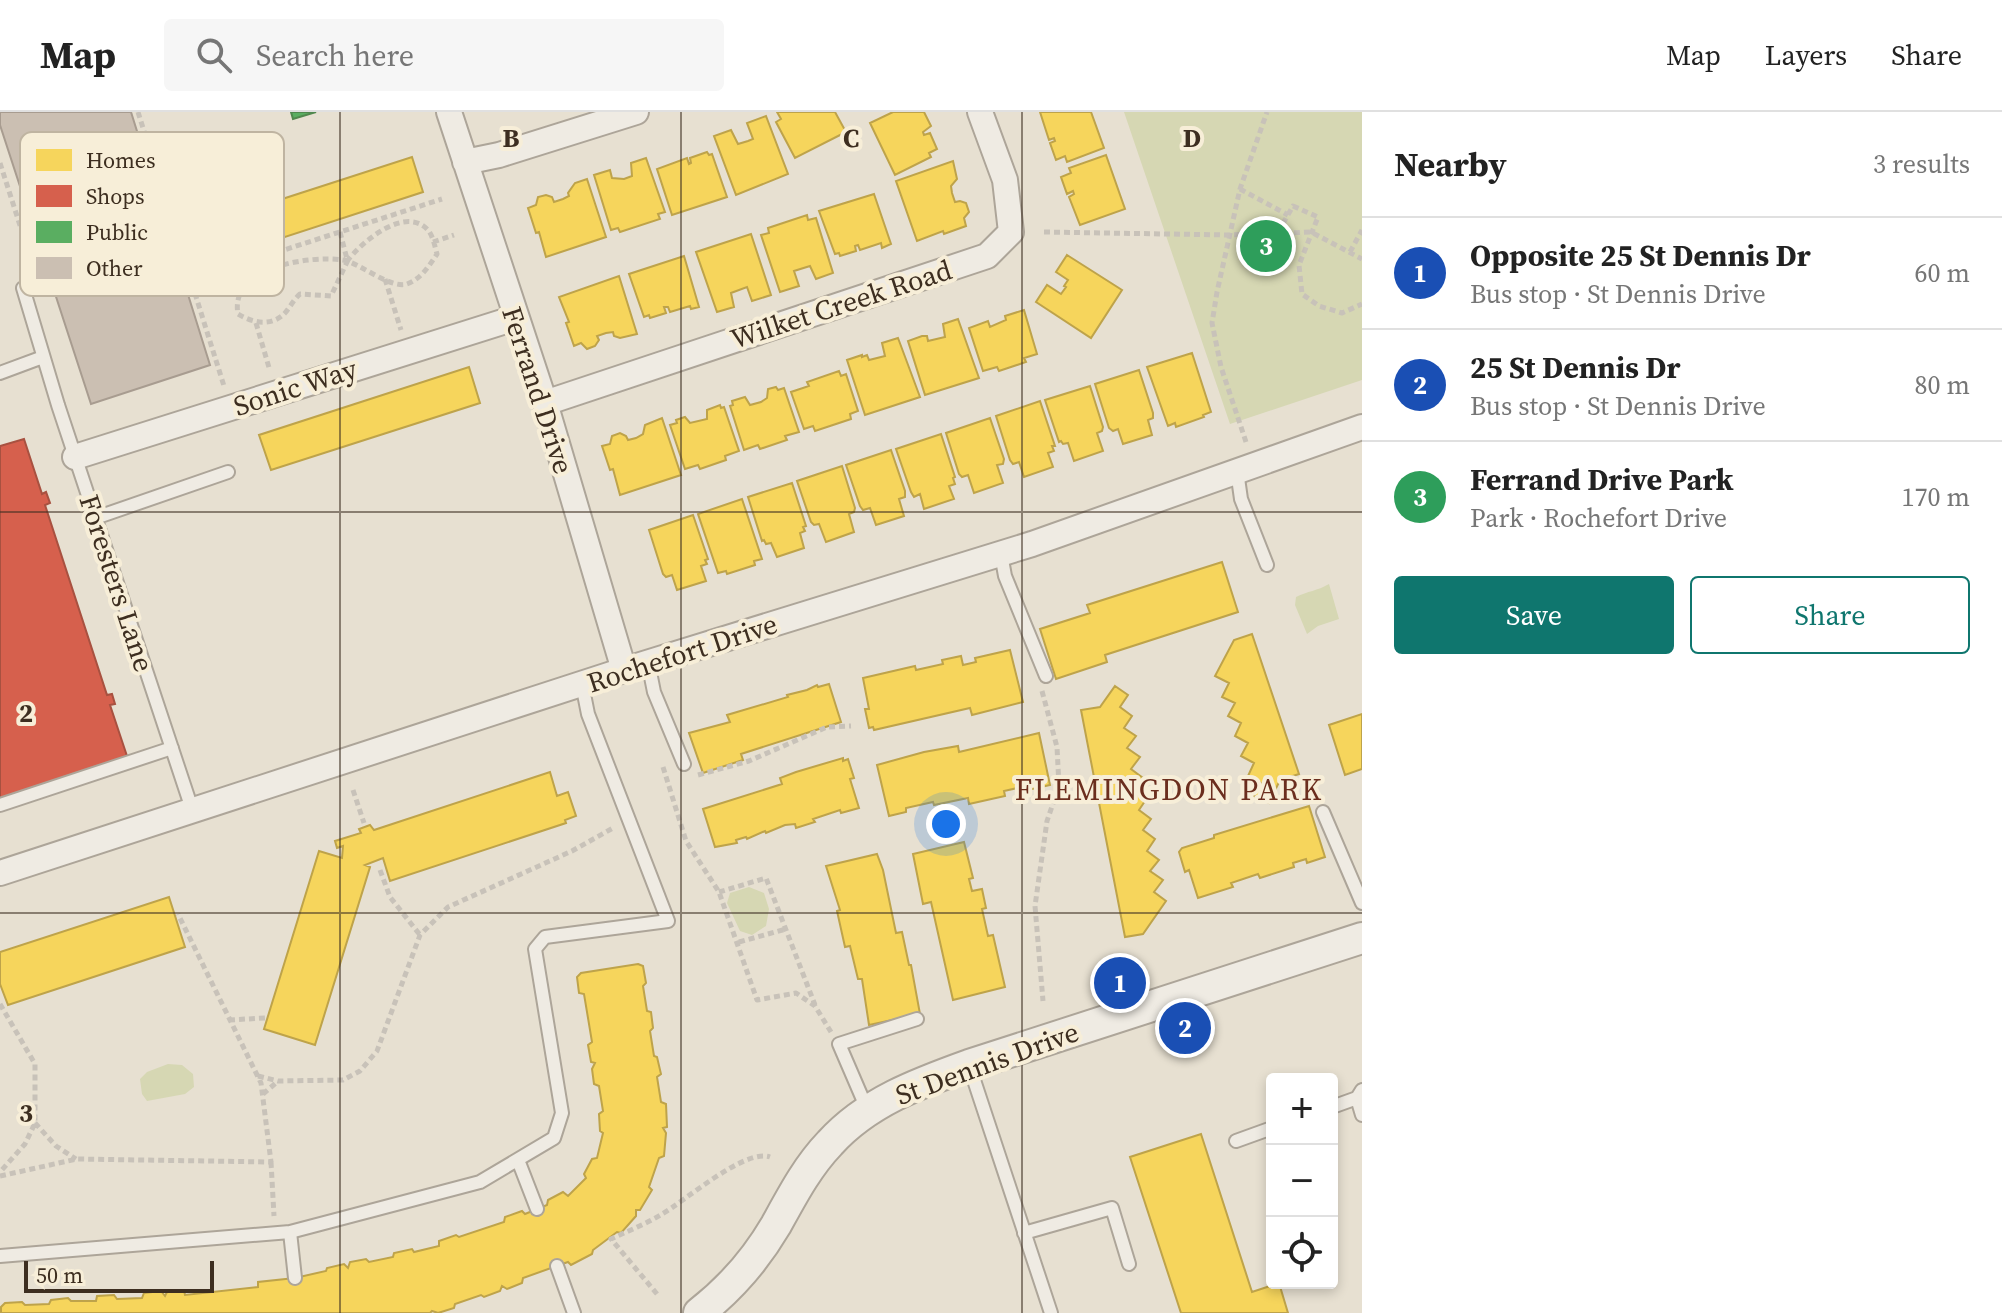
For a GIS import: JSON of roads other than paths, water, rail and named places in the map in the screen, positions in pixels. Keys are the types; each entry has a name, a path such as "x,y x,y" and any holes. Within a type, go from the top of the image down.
{"street":[{"name":"Ferrand Drive","path":"449,112 545,403 624,670"},
{"path":"465,162 499,155 636,112"},
{"name":"Wilket Creek Road","path":"545,403 987,256 1011,232 1005,180 980,112"},
{"name":"Sonic Way","path":"75,457 515,318"},
{"name":"Rochefort Drive","path":"0,873 648,662 1001,554 1362,427"},
{"name":"St Dennis Drive","path":"699,1313 728,1288 752,1260 803,1177 831,1142 868,1111 903,1091 969,1065 1362,938"}],"lane":[{"name":"Foresters Lane","path":"25,296 75,457 192,809"},
{"path":"0,373 43,357"},
{"path":"1245,468 1241,499 1267,565"},
{"path":"95,518 228,472"},
{"path":"1001,554 1005,576 1046,676"},
{"path":"648,662 654,692 684,764"},
{"path":"0,1256 290,1232 480,1182 554,1138 562,1113 535,949 545,937 668,921 588,714 582,684"},
{"path":"0,805 172,748"},
{"path":"1323,812 1362,903"},
{"path":"868,1111 839,1044 917,1019"},
{"path":"969,1065 1051,1313"},
{"path":"1338,1104 1359,1094 1362,1115"},
{"path":"1236,1141 1266,1130"},
{"path":"518,1160 537,1209"},
{"path":"1024,1233 1112,1208 1129,1264"},
{"path":"290,1232 295,1278"},
{"path":"557,1266 574,1313"}],"place":[{"name":"Ferrand Drive Park","path":"1266,246"},
{"name":"Opposite 25 St Dennis Dr","path":"1120,983"},
{"name":"25 St Dennis Dr","path":"1185,1028"}],"district":[{"name":"FLEMINGDON PARK","path":"1169,789"}]}
